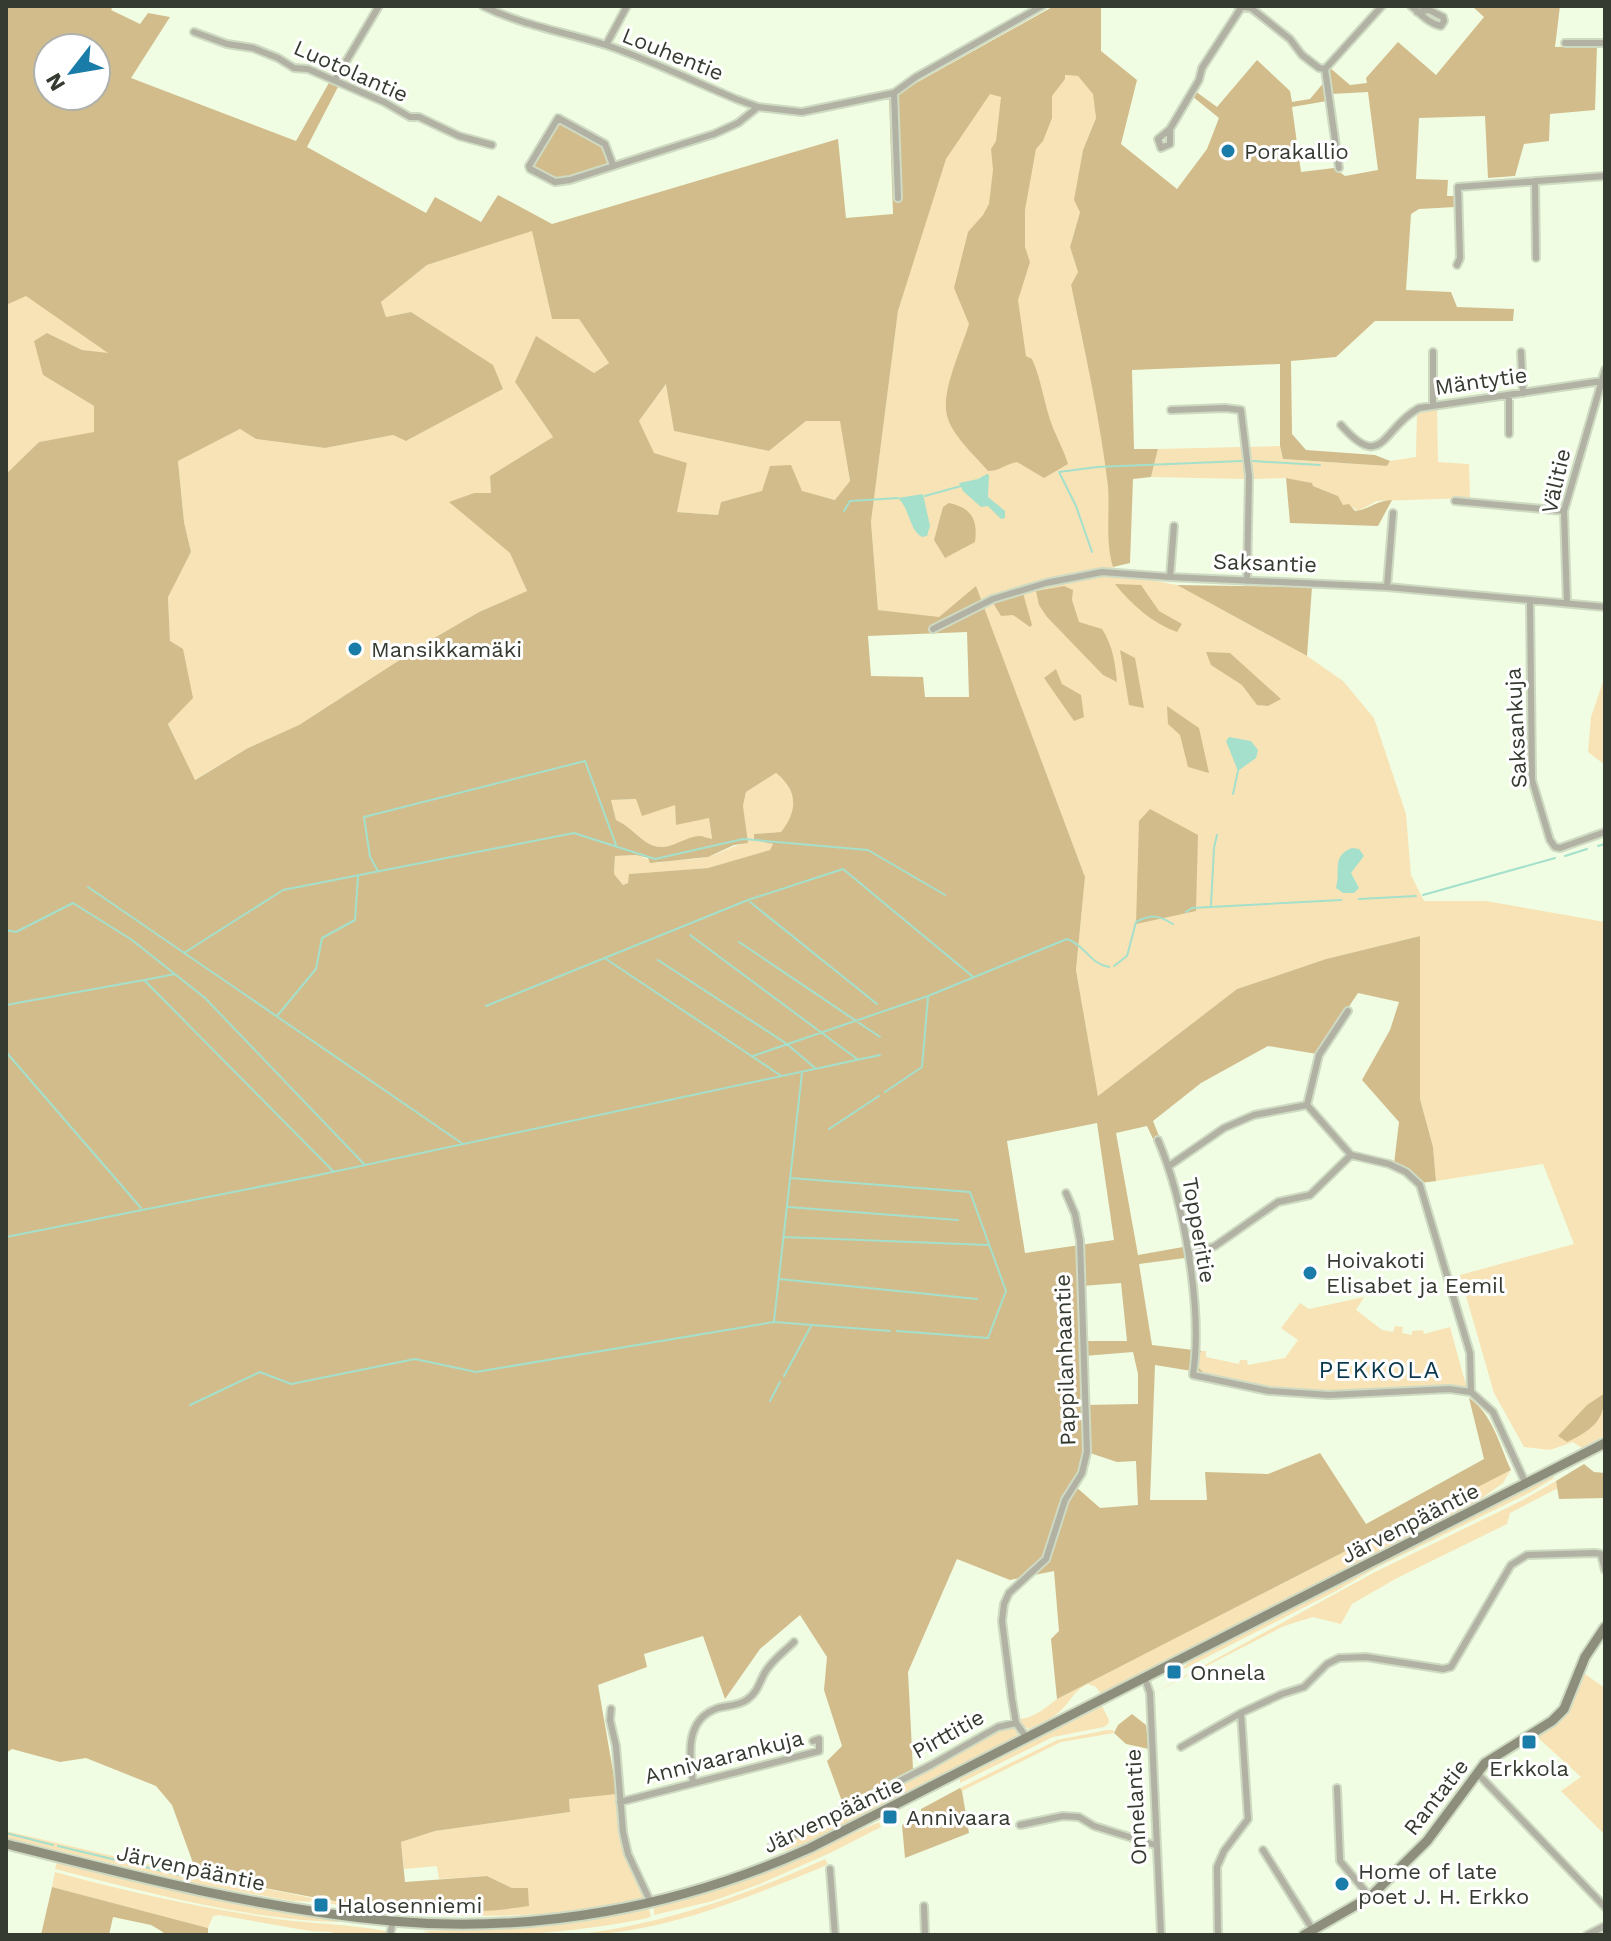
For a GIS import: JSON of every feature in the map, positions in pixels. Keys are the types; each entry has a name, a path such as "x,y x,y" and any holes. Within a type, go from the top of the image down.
{"main road":[{"name":"Järvenpääntie","path":"6,1844 222,1895 393,1921 516,1922 570,1917 651,1903 720,1884 782,1860 1145,1679 1605,1443"},
{"name":"Rantatie","path":"1308,1933 1370,1897 1427,1841 1485,1763 1500,1751 1538,1732 1564,1709 1585,1657 1605,1627"}],"street":[{"path":"335,80 379,6"},
{"name":"Louhentie","path":"483,6 508,19 606,45 758,107 802,112 894,93"},
{"path":"606,45 627,6"},
{"path":"1023,6 1029,14"},
{"path":"898,198 894,93 916,77 1042,6"},
{"path":"1325,69 1382,6"},
{"path":"1411,6 1417,12"},
{"path":"1170,129 1199,80 1202,68 1240,7 1251,8 1262,16 1290,39 1302,55 1325,69"},
{"name":"Luotolantie","path":"194,32 227,44 253,48 294,68 308,69 335,80 410,117 419,117 459,136 492,145"},
{"path":"1565,43 1605,43"},
{"path":"1325,69 1339,168"},
{"path":"613,165 605,144 558,118 529,166 555,182 570,180 714,134 738,123 758,107"},
{"path":"1449,188 1605,176"},
{"path":"1535,181 1536,258"},
{"path":"1457,265 1460,258 1458,187"},
{"path":"1433,352 1433,406"},
{"path":"1521,352 1523,393"},
{"name":"Välitie","path":"1567,603 1564,511 1605,370"},
{"name":"Mäntytie","path":"1341,425 1362,446 1377,446 1419,408 1602,381"},
{"path":"1509,396 1509,434"},
{"path":"1171,410 1241,410 1249,476 1247,581"},
{"path":"1455,501 1564,511"},
{"path":"1387,587 1393,513"},
{"path":"1170,577 1174,526"},
{"name":"Saksantie","path":"933,629 993,599 1046,583 1102,572 1387,587 1605,607"},
{"name":"Saksankuja","path":"1530,600 1532,780 1550,840 1560,848 1605,832"},
{"path":"1307,1105 1319,1055 1348,1011"},
{"path":"1307,1105 1351,1155 1389,1164 1406,1172 1420,1185 1470,1353 1471,1392 1493,1412 1526,1484"},
{"path":"1169,1166 1233,1124 1254,1115 1307,1105"},
{"name":"Topperitie","path":"1158,1140 1169,1166 1189,1255 1196,1347 1193,1375 1269,1391 1318,1395 1449,1389 1471,1392"},
{"path":"1189,1255 1215,1246 1278,1202 1310,1195 1351,1155"},
{"name":"Pappilanhaantie","path":"1027,1738 1016,1723 1002,1621 1004,1604 1009,1593 1046,1559 1061,1510 1082,1473 1087,1452 1080,1241 1075,1214 1066,1193"},
{"path":"1181,1747 1241,1713 1304,1687 1327,1664 1339,1658 1366,1657 1443,1669 1451,1667 1511,1565 1520,1557 1603,1550 1605,1570"},
{"path":"693,1782 690,1760 695,1725 704,1715 748,1699 758,1689 773,1661 794,1642"},
{"name":"Onnelantie","path":"1145,1679 1150,1693 1161,1935"},
{"path":"611,1709 623,1832 628,1854 651,1903"},
{"path":"1218,1935 1217,1867 1224,1851 1248,1819 1241,1713"},
{"name":"Pirttitie","path":"771,1847 998,1727 1016,1723"},
{"name":"Annivaarankuja","path":"620,1802 819,1751 819,1739 813,1741"},
{"path":"1478,1774 1605,1907"},
{"path":"1337,1788 1340,1861 1370,1897"},
{"path":"1020,1825 1063,1816 1079,1817 1103,1829 1155,1845"},
{"path":"1263,1850 1308,1933"},
{"path":"830,1869 835,1935"},
{"path":"924,1906 925,1935"},
{"path":"390,1935 393,1921"},
{"path":"1587,1935 1605,1926"}],"shaded area":[{"path":"6,6 113,6 111,10 140,24 148,13 170,17 131,78 296,141 330,81 339,85 307,147 426,213 435,197 481,222 498,195 552,224 838,139 846,218 893,214 889,98 1054,6 1101,6 1101,51 1137,80 1121,144 1177,189 1207,149 1219,118 1192,96 1195,91 1217,107 1257,60 1290,91 1292,102 1310,99 1325,81 1327,101 1292,107 1301,172 1334,168 1345,176 1378,170 1368,92 1331,94 1329,67 1350,85 1367,83 1366,78 1398,42 1436,75 1484,17 1472,6 1560,6 1555,47 1597,46 1595,110 1550,114 1549,141 1524,144 1515,176 1488,178 1485,116 1419,118 1416,179 1448,180 1447,196 1455,196 1455,207 1419,209 1411,214 1406,290 1451,292 1457,307 1514,309 1513,321 1375,321 1336,357 1291,361 1292,434 1306,450 1375,455 1390,461 1387,466 1283,459 1280,446 1280,364 1132,370 1134,449 1158,449 1151,477 1133,479 1130,563 1113,567 1109,547 1105,462 1071,285 1078,272 1070,247 1080,212 1074,200 1083,150 1096,118 1093,94 1078,76 1065,75 1052,96 1052,118 1043,141 1036,149 1025,210 1025,247 1030,262 1018,300 1026,356 1032,359 1050,419 1068,464 1044,478 1017,462 988,471 956,435 948,418 948,389 969,324 954,288 968,232 989,204 993,170 991,149 996,141 1001,97 990,94 946,159 898,311 871,522 878,610 939,617 976,586 1085,877 1076,970 1098,1096 1237,989 1326,959 1420,936 1420,1099 1433,1147 1436,1181 1420,1183 1394,1164 1399,1122 1362,1080 1390,1030 1399,1002 1358,993 1317,1054 1268,1046 1201,1083 1153,1121 1159,1136 1153,1139 1147,1126 1116,1133 1138,1255 1183,1247 1185,1258 1139,1264 1152,1345 1202,1351 1199,1353 1199,1368 1204,1373 1155,1365 1150,1500 1207,1500 1205,1472 1268,1474 1320,1453 1366,1524 1484,1459 1469,1398 1484,1412 1511,1470 1057,1699 1051,1639 1059,1631 1054,1571 1010,1580 957,1559 908,1672 913,1769 843,1804 827,1761 842,1746 824,1690 827,1657 800,1615 760,1649 725,1699 703,1636 644,1654 647,1667 598,1685 617,1794 569,1799 570,1812 435,1831 401,1842 405,1882 487,1876 512,1888 528,1888 529,1906 487,1911 404,1910 321,1899 197,1874 172,1805 156,1786 86,1758 60,1762 12,1749 6,1753 6,474 39,442 94,432 94,406 43,375 34,341 47,333 82,350 108,353 26,296 6,305","holes":["532,231 552,319 579,319 609,363 594,373 536,336 515,382 553,437 490,476 491,493 474,493 449,502 510,553 527,591 479,612 299,725 248,748 195,780 168,724 193,698 183,649 170,641 168,597 191,552 184,522 178,461 240,429 256,439 325,448 393,435 406,441 503,389 493,365 411,312 386,317 381,302 427,265","666,384 674,431 769,451 806,421 840,421 850,481 835,500 802,491 791,465 770,466 762,491 721,502 718,515 677,512 687,463 654,453 639,421","967,632 969,697 925,697 923,677 871,676 868,636","776,773 792,794 793,808 781,832 754,834 754,840 773,844 770,850 708,868 629,874 628,883 623,885 614,874 615,856 636,855 648,858 650,863 708,857 734,845 748,843 743,806 746,792","636,799 642,816 675,805 676,825 709,818 712,839 699,836 666,847 654,846 616,820 611,800","1097,1123 1114,1240 1025,1253 1007,1141","1121,1283 1127,1341 1084,1341 1082,1286","1133,1352 1138,1374 1138,1404 1085,1405 1084,1356","1087,1452 1117,1462 1136,1461 1138,1505 1100,1508 1075,1486"]},
{"path":"1064,75 1078,76 1094,94 1096,118 1083,150 1075,200 1080,211 1070,247 1078,272 1071,285 1101,436 1115,573 1177,585 1307,656 1343,681 1374,718 1406,814 1411,875 1424,901 1486,901 1605,922 1605,1435 1582,1448 1573,1442 1550,1450 1524,1447 1494,1393 1460,1275 1574,1244 1543,1164 1436,1181 1433,1147 1420,1099 1419,936 1326,959 1237,989 1098,1096 1076,970 1085,877 976,587 939,618 878,610 871,522 898,311 945,157 990,93"},
{"path":"558,118 605,144 613,165 555,182 530,169"},
{"path":"532,230 552,319 579,319 609,363 594,373 536,337 515,382 553,437 490,476 491,493 474,493 450,502 511,553 527,591 479,612 299,725 248,748 194,780 168,723 168,596 191,552 184,522 178,461 240,429 256,439 325,448 393,435 406,441 503,389 492,365 411,312 386,317 381,302 427,265"},
{"path":"26,295 110,354 82,350 47,333 43,375 94,406 94,433 39,442 6,474 6,305"},
{"path":"667,383 674,431 769,451 806,421 841,420 850,482 836,500 791,492 765,493 721,502 718,515 677,512 639,421"},
{"path":"1437,409 1438,462 1469,464 1470,498 1377,501 1358,511 1343,505 1338,496 1311,483 1286,478 1253,479 1249,447 1280,446 1283,459 1387,466 1390,461 1416,457 1417,412"},
{"path":"1241,447 1245,479 1151,477 1158,449"},
{"path":"987,474 988,497 1005,511 1005,518 1001,519 988,506 981,507 963,491 959,483"},
{"path":"1286,478 1312,483 1338,496 1343,505 1349,504 1355,511 1392,500 1378,526 1290,523"},
{"path":"923,494 930,526 927,536 922,537 914,530 898,498"},
{"path":"949,503 963,508 972,516 976,534 975,542 945,558 934,540 943,507"},
{"path":"1115,584 1141,585 1159,611 1182,624 1177,632 1143,612"},
{"path":"1177,585 1312,587 1307,656"},
{"path":"1064,586 1073,590 1072,600 1079,622 1102,629 1106,635 1113,654 1117,682 1103,675 1039,605 1036,591"},
{"path":"1023,593 1030,627 1013,615 1001,616 992,601"},
{"path":"1120,650 1135,658 1144,708 1129,705"},
{"path":"1206,652 1230,653 1281,699 1268,706 1257,705 1242,685 1211,665"},
{"path":"1056,669 1062,684 1081,695 1084,717 1074,721 1044,678"},
{"path":"1605,676 1605,765 1588,752 1591,717"},
{"path":"1167,706 1199,728 1209,773 1188,767 1180,735 1168,724"},
{"path":"1229,737 1251,741 1258,750 1256,758 1238,771 1226,741"},
{"path":"776,773 792,794 793,809 781,832 754,834 755,840 773,844 771,850 708,868 630,874 628,883 623,885 614,874 615,856 636,855 658,863 704,858 747,843 743,806 746,792"},
{"path":"637,799 675,804 676,825 709,817 712,840 696,839 669,847 649,844 616,820 611,800"},
{"path":"1150,809 1198,835 1196,911 1136,924 1139,821"},
{"path":"1359,849 1364,856 1351,873 1359,888 1354,893 1343,893 1336,888 1339,860 1345,851"},
{"path":"1364,1297 1356,1310 1382,1330 1393,1332 1395,1326 1403,1327 1402,1333 1412,1335 1412,1331 1423,1330 1424,1334 1450,1327 1467,1389 1449,1387 1313,1393 1270,1389 1204,1373 1199,1368 1199,1353 1202,1351 1206,1351 1206,1357 1239,1364 1240,1360 1247,1360 1248,1365 1285,1358 1298,1340 1281,1328 1300,1303 1309,1309"},
{"path":"1605,1393 1602,1411 1595,1424 1567,1442 1558,1436 1587,1405"},
{"path":"1584,1464 1594,1472 1605,1473 1605,1498 1559,1499 1556,1481"},
{"path":"1511,1470 1503,1483 1478,1501 1101,1694 1096,1687 1088,1684 1052,1717 1029,1729 1021,1725 1018,1719 1034,1715 1057,1699"},
{"path":"1553,1476 1531,1492 1376,1568 1176,1673 1193,1659"},
{"path":"1556,1481 1558,1488 1510,1513 1507,1524 1397,1578 1352,1604 1341,1624 1313,1617 1284,1626 1152,1694 1375,1572"},
{"path":"1585,1674 1605,1688 1605,1835 1561,1791 1581,1777 1536,1736 1561,1718"},
{"path":"1102,1706 1109,1720 1104,1727 1053,1737 960,1783 960,1779"},
{"path":"1132,1714 1146,1725 1149,1749 1126,1744 1114,1733 1118,1725"},
{"path":"1014,1725 1019,1733 1011,1740 807,1843 783,1851 783,1843 973,1743"},
{"path":"1107,1730 1114,1733 1061,1742 962,1791 960,1788 1057,1740"},
{"path":"960,1788 969,1833 905,1858 902,1825 921,1814 921,1809"},
{"path":"617,1794 618,1833 624,1854 644,1896 642,1900 582,1910 521,1915 430,1915 399,1913 397,1910 473,1913 527,1888 512,1888 487,1876 439,1879 437,1866 404,1869 401,1842 435,1831 570,1812 569,1799"},
{"path":"879,1822 881,1827 760,1884 713,1901 654,1915 654,1908 751,1878"},
{"path":"6,1831 181,1872 322,1900 361,1904 361,1908 365,1905 391,1908 389,1911 355,1909 194,1883 6,1838"},
{"path":"825,1859 828,1864 820,1868 699,1914 636,1929 572,1935 638,1924 702,1907"},
{"path":"57,1861 355,1922 280,1918 204,1905 55,1869"},
{"path":"55,1872 193,1905 277,1919 386,1931 387,1935 334,1935 332,1932 219,1915 213,1916 208,1928 52,1887"},
{"path":"52,1887 208,1928 208,1935 163,1935 151,1925 113,1917 109,1935 41,1935"},
{"path":"649,1909 651,1916 648,1918 560,1931 434,1934 422,1931 575,1922"}],"waterway":[{"path":"1092,552 1076,506 1059,472 1097,467 1242,461"},
{"path":"1253,461 1320,465"},
{"path":"925,496 961,486"},
{"path":"844,511 850,501 898,498"},
{"path":"378,871 370,857 364,817 585,761 616,845"},
{"path":"1233,794 1238,771"},
{"path":"184,953 283,890 574,833 655,859 743,839 868,850 945,895"},
{"path":"1211,905 1217,835"},
{"path":"1598,846 1605,844"},
{"path":"1565,856 1587,849"},
{"path":"1423,895 1555,858"},
{"path":"486,1006 748,900 843,869 972,976"},
{"path":"277,1016 316,969 322,938 355,920 358,877"},
{"path":"88,887 463,1144"},
{"path":"1359,899 1416,896"},
{"path":"1186,912 1192,908 1341,900"},
{"path":"750,902 877,1004"},
{"path":"6,930 16,932 73,903 132,940 205,998 364,1164"},
{"path":"1114,966 1127,956 1136,922 1155,917 1173,924"},
{"path":"690,935 857,1059"},
{"path":"753,1056 928,996 1067,939 1097,962 1109,967"},
{"path":"739,942 880,1037"},
{"path":"606,959 780,1075"},
{"path":"658,960 787,1044 815,1068"},
{"path":"145,980 175,974"},
{"path":"6,1005 144,980 334,1172"},
{"path":"885,1092 922,1067 928,997"},
{"path":"6,1052 141,1208"},
{"path":"6,1237 314,1176 880,1055"},
{"path":"774,1321 802,1073"},
{"path":"829,1129 879,1096"},
{"path":"790,1178 970,1192 1006,1291 988,1338 897,1331"},
{"path":"788,1207 958,1220"},
{"path":"784,1237 988,1245"},
{"path":"779,1279 977,1299"},
{"path":"190,1405 260,1372 291,1384 415,1359 476,1372 774,1322 890,1331"},
{"path":"784,1376 811,1326"},
{"path":"770,1401 780,1382"},
{"path":"6,1833 53,1845"},
{"path":"58,1846 187,1877 194,1876"}],"place":[{"name":"Porakallio","path":"1228,151"},
{"name":"Mansikkamäki","path":"355,649"},
{"name":"Hoivakoti Elisabet ja Eemil","path":"1310,1273"},
{"name":"Onnela","path":"1174,1672"},
{"name":"Erkkola","path":"1529,1742"},
{"name":"Annivaara","path":"890,1817"},
{"name":"Home of late poet J. H. Erkko","path":"1342,1884"},
{"name":"Halosenniemi","path":"321,1905"}],"district":[{"name":"PEKKOLA","path":"1380,1370"}]}
